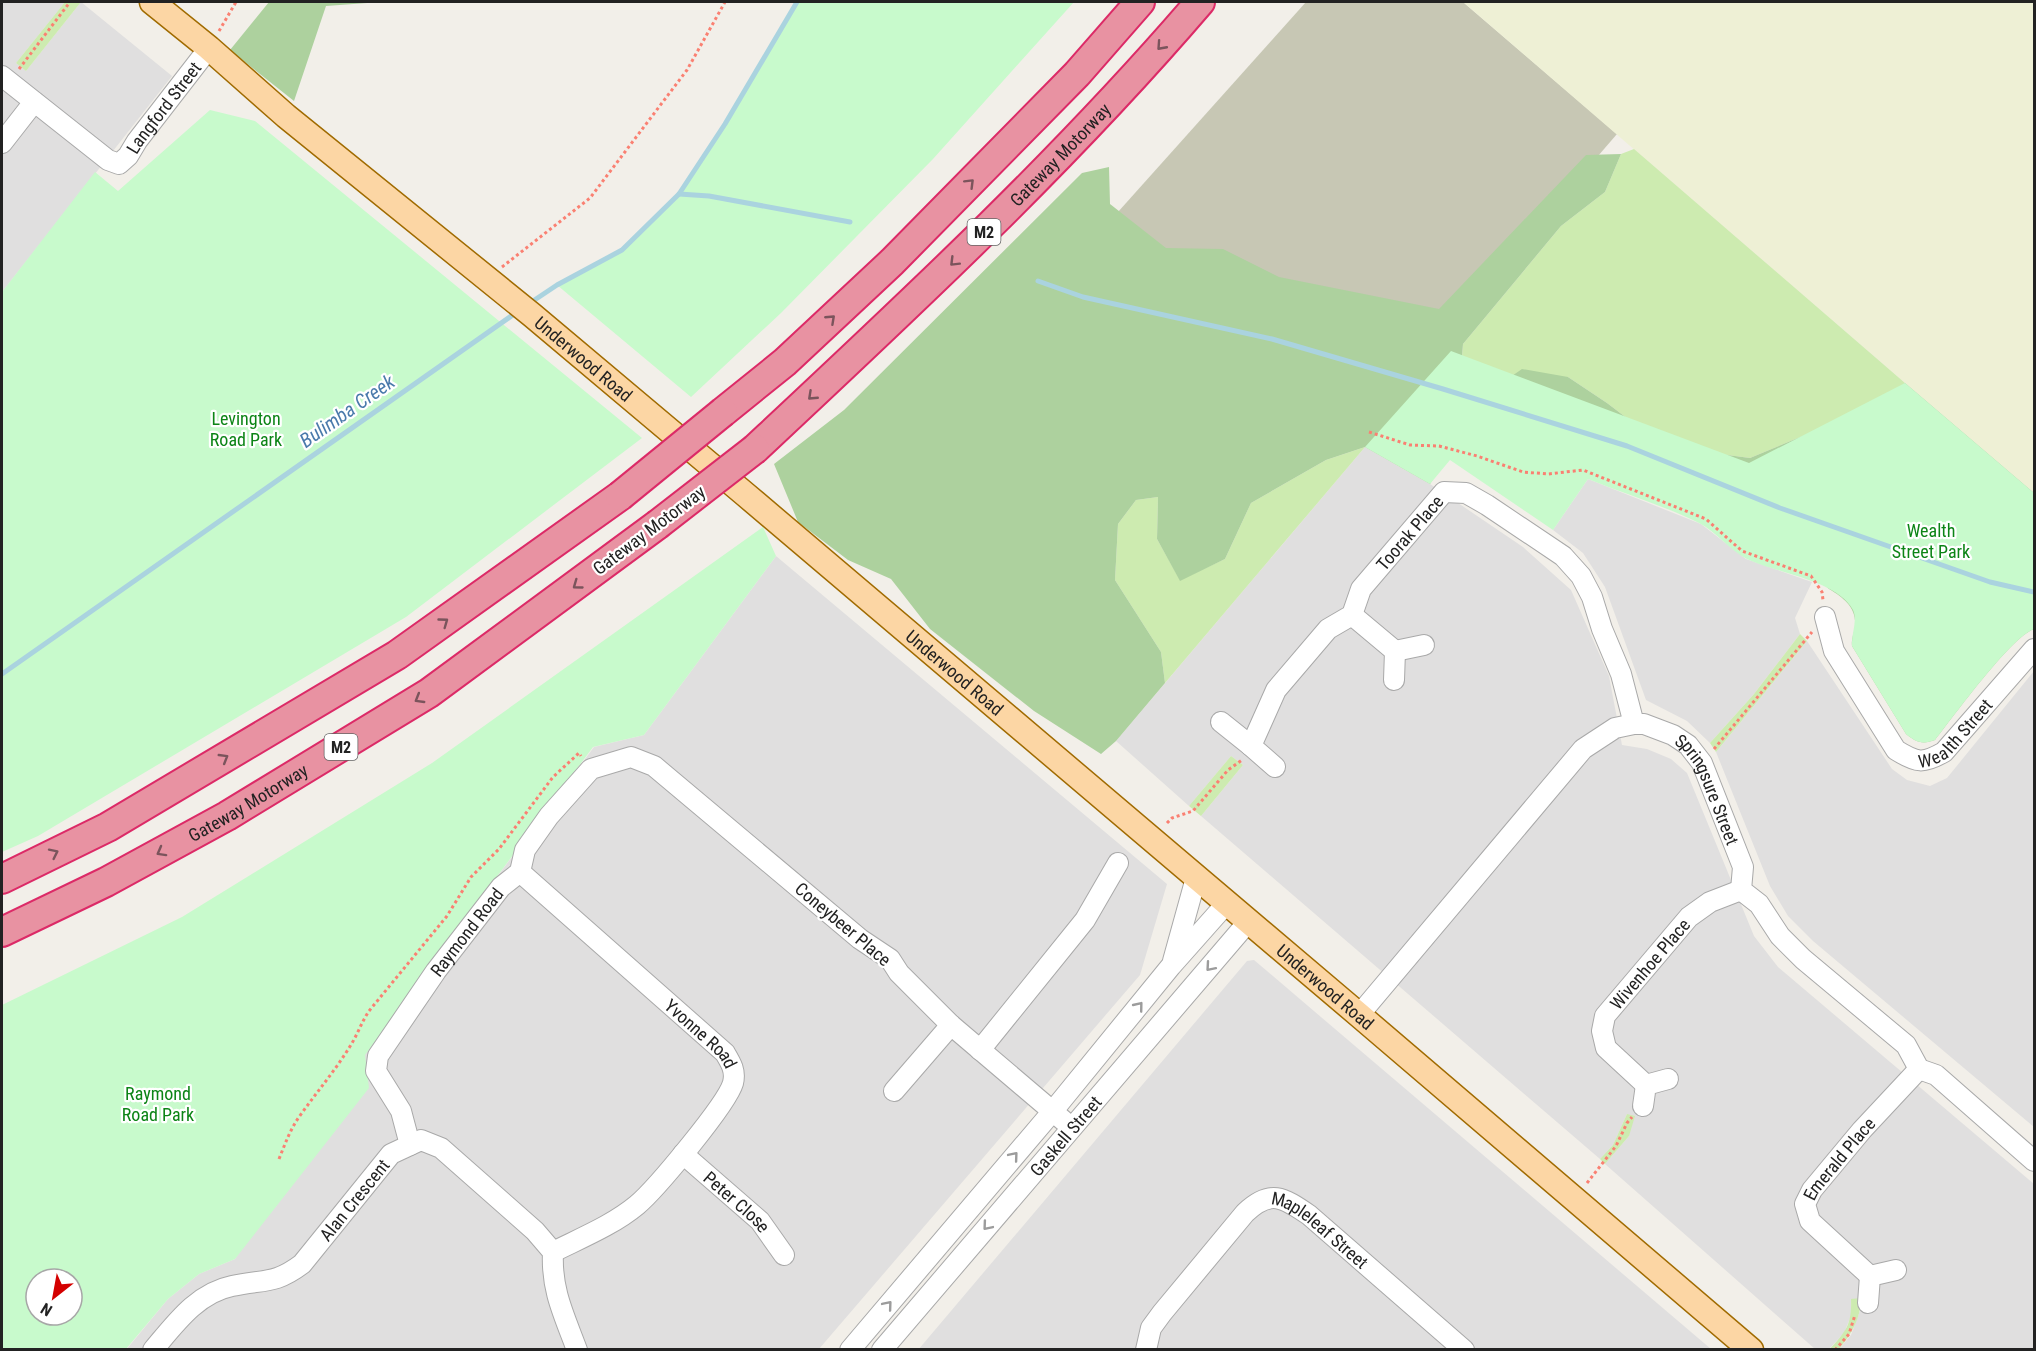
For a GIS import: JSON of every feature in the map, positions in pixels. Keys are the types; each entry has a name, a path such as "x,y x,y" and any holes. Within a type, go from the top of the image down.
{"highway":[{"name":"M2","path":"2,879 108,827 397,655 620,496 785,362 892,262 1077,74 1140,2"},
{"name":"Gateway Motorway","path":"2,932 106,882 227,816 429,693 657,525 755,449 936,281 1074,142 1200,2"}],"main road":[{"name":"Underwood Road","path":"152,2 209,48 286,116 532,315 1751,1350"}],"street":[{"name":"Langford Street","path":"5,79 108,160 119,164 128,156 137,141 209,48"},
{"path":"2,143 34,102"},
{"name":"Toorak Place","path":"1352,615 1360,589 1444,492 1466,493 1563,556 1581,576 1592,597 1602,629 1621,674 1634,724"},
{"path":"1251,746 1276,690 1328,628 1352,615 1395,651"},
{"name":"Wealth Street","path":"1825,616 1834,651 1896,750 1911,760 1928,762 1944,752 2034,649"},
{"path":"1395,651 1424,645"},
{"path":"1394,680 1395,651"},
{"path":"1221,722 1275,766"},
{"path":"1359,1015 1583,750 1615,728 1634,724"},
{"name":"Springsure Street","path":"1634,724 1644,724 1673,735 1688,745 1702,763 1743,867 1741,890"},
{"name":"Coneybeer Place","path":"591,769 631,757 654,766 860,939 890,958 899,974 951,1025 1071,1127"},
{"name":"Raymond Road","path":"410,1144 401,1111 376,1071 378,1056 451,952 501,887 520,872 525,850 549,816 591,769"},
{"path":"980,1050 1085,920 1118,863"},
{"name":"Yvonne Road","path":"520,872 725,1053 734,1069 733,1083 727,1095 683,1154 638,1205 553,1252"},
{"name":"Gaskell Street","path":"1171,966 1196,878"},
{"path":"1741,890 1759,904 1780,936 1803,958 1906,1045 1919,1069 1936,1075 2034,1159"},
{"name":"Wivenhoe Place","path":"1646,1085 1606,1048 1602,1031 1605,1016 1689,917 1710,902 1741,890"},
{"name":"Gaskell Street","path":"850,1350 1052,1112 1171,966 1226,904"},
{"name":"Gaskell Street","path":"882,1350 1248,922"},
{"path":"894,1090 951,1025"},
{"name":"Emerald Place","path":"1870,1275 1810,1221 1805,1204 1812,1190 1862,1130 1919,1069"},
{"path":"1643,1106 1646,1085 1668,1079"},
{"path":"410,1144 421,1140 441,1148 535,1231 553,1252 554,1287 577,1350"},
{"name":"Alan Crescent","path":"153,1350 197,1302 230,1286 272,1281 286,1276 302,1264 391,1154 410,1144"},
{"name":"Peter Close","path":"683,1154 760,1221 784,1255"},
{"name":"Mapleleaf Street","path":"1146,1350 1151,1328 1162,1312 1245,1213 1258,1201 1272,1197 1290,1202 1309,1215 1464,1350"},
{"path":"1868,1303 1870,1275 1896,1270"}],"path":[{"path":"5,79 70,2"},
{"path":"209,48 237,2"},
{"path":"486,279 590,198 687,70 725,2"},
{"path":"1369,432 1410,445 1448,448 1523,472 1548,474 1583,470 1706,519 1742,550 1811,576 1822,592 1825,616 1702,763"},
{"path":"1167,823 1172,818 1193,811 1228,770 1238,764 1251,746"},
{"path":"279,1159 299,1117 351,1045 369,1011 447,916 471,877 499,849 554,777 579,753 591,769"},
{"path":"1575,1199 1616,1146 1627,1123 1643,1106"},
{"path":"1835,1350 1848,1334 1855,1316 1856,1304 1868,1303"}],"shaded area":[{"path":"2,2 65,2 16,63 26,71 81,2 172,76 2,292"},
{"path":"1306,2 1463,2 1617,134 1446,332 1092,241"},
{"path":"1463,2 2034,2 2034,493 1905,383"},
{"path":"1365,447 1430,484 1523,547 1571,590 1609,676 1622,745 1647,749 1671,759 1687,773 1754,936 1778,967 2034,1184 2034,1349 1839,1349 1851,1335 1861,1308 1851,1300 1851,1316 1844,1333 1829,1349 1815,1349 1605,1164 1629,1136 1627,1114 1613,1145 1600,1159 1201,816 1243,765 1231,756 1189,806 1116,741"},
{"path":"1588,479 1701,524 1746,559 1812,582 1795,618 1800,634 1754,694 1710,743 1687,721 1646,700 1605,587 1583,553 1553,530"},
{"path":"776,556 1167,884 1140,975 819,1349 126,1350 168,1299 199,1274 235,1259 364,1055 594,747 644,735"},
{"path":"1807,641 1892,769 1907,780 1930,786 1947,778 2034,671 2034,1127 1813,941 1788,916 1770,886 1716,752"},
{"path":"1254,960 1711,1349 918,1350 1247,961"}],"green space":[{"path":"65,2 81,2 26,71 16,63"},
{"path":"269,2 381,2 326,6 294,101 230,50"},
{"path":"797,2 1074,2 933,159 781,313 691,397 557,285 622,250 679,194 725,124"},
{"name":"Levington Road Park","path":"210,110 255,121 642,438 406,617 38,836 2,852 2,292 95,172 118,191"},
{"path":"1634,149 1905,383 1870,408 1750,458 1674,448 1653,438 1568,377 1496,387 1460,381 1463,344 1561,226 1605,192 1621,154"},
{"path":"1621,154 1605,192 1561,226 1463,344 1460,380 1496,387 1522,369 1568,377 1653,438 1674,448 1750,458 1870,408 1905,383 2034,493 2034,629 2024,635 1997,662 1935,740 1919,742 1906,734 1852,646 1855,620 1848,604 1732,502 1448,455 1430,484 1365,447 1326,460 1251,503 1225,559 1180,581 1157,539 1158,497 1136,500 1118,524 1115,580 1161,652 1165,683 1116,741 1101,754 1034,711 930,629 891,579 848,560 798,522 774,464 844,410 1082,173 1109,167 1110,204 1166,248 1223,249 1279,277 1439,309 1586,155"},
{"name":"Wealth Street Park","path":"1451,351 1749,463 1905,383 2034,493 2034,629 2024,635 1997,662 1935,740 1916,741 1906,734 1852,646 1855,619 1853,610 1834,591 1805,578 1747,559 1699,523 1588,479 1553,530 1450,460 1430,484 1365,447"},
{"path":"1365,447 1165,683 1161,652 1115,580 1118,524 1136,500 1158,497 1157,539 1180,580 1225,559 1251,503 1326,460"},
{"name":"Raymond Road Park","path":"763,527 776,556 644,735 593,747 365,1055 369,1088 235,1259 199,1274 168,1299 126,1349 2,1350 2,1005 182,917 432,763"},
{"path":"1800,634 1807,641 1716,752 1710,743 1754,694"},
{"path":"1231,756 1243,765 1201,816 1189,806"},
{"path":"1627,1114 1635,1116 1629,1136 1605,1164 1600,1159 1613,1145"},
{"path":"1861,1298 1857,1319 1851,1332 1839,1349 1829,1350 1847,1327 1851,1299"}],"waterway":[{"path":"530,303 557,285 622,250 679,194 725,124 797,2"},
{"path":"679,194 709,196 850,222"},
{"path":"1038,281 1083,297 1272,339 1627,446 1780,508 1990,582 2034,592"},
{"name":"Bulimba Creek","path":"2,674 517,312"}]}
